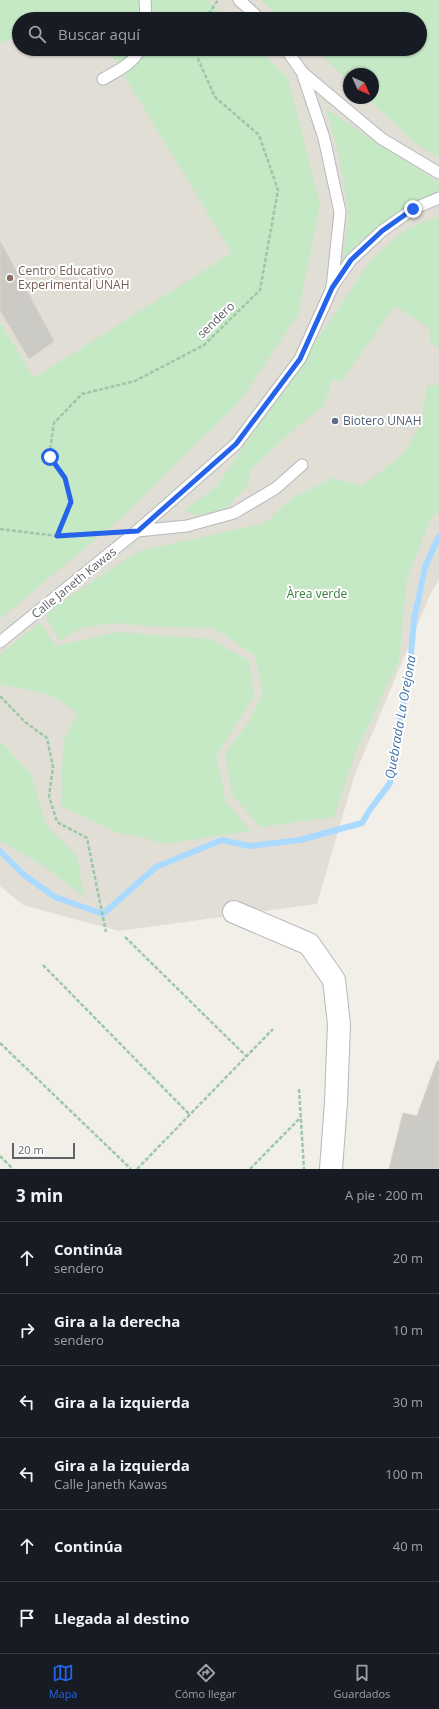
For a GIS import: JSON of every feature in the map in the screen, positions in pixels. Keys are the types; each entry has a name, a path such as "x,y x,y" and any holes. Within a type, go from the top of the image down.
{"street":[{"path":"234,912 309,944 334,980 339,1024 336,1102 331,1169"}],"lane":[{"path":"145,0 146,12"},
{"path":"239,0 252,12"},
{"path":"103,79 127,65 135,56"},
{"name":"Calle Janeth Kawas","path":"0,642 138,531 236,444 300,359 332,288 340,212 324,138 302,72 291,56"},
{"path":"302,72 382,139 439,173"},
{"path":"332,288 351,260 382,231 413,209 439,198"},
{"path":"138,531 188,526 234,513 276,488 302,464"}],"path":[{"path":"210,12 218,0"},
{"name":"sendero","path":"57,536 71,502 65,478 50,457 54,423 82,394 135,382 204,345 260,290 278,190 259,136 215,97 198,59 199,56"},
{"path":"0,529 57,536 138,531"},
{"path":"0,696 25,722 47,738 53,767 49,796 57,822 87,838 106,932"},
{"path":"125,937 246,1056"},
{"path":"43,966 190,1115"},
{"path":"137,1169 273,1029"},
{"path":"0,1043 131,1169"},
{"path":"299,1089 304,1169"},
{"path":"250,1169 301,1117"},
{"path":"0,1156 13,1169"}],"shaded area":[{"path":"0,0 439,0 439,579 429,597 354,777 317,904 119,931 23,905 0,886"}],"green space":[{"path":"0,0 208,0 220,12 12,12 12,39 0,43"},
{"path":"261,0 439,0 439,158 414,142 373,104 379,104 379,68 343,68 343,75 322,56 427,56 427,12 274,12"},
{"path":"112,56 265,56 288,78 320,204 298,315 242,399 122,517 0,619 0,325 1,324 34,378 232,253"},
{"path":"326,109 439,183 439,193 399,219 342,263 349,215 339,156"},
{"path":"439,216 439,349 430,342 429,328 395,306 340,383 333,378 323,407 299,425 252,468 247,486 226,509 196,516 184,510 216,487 373,257 406,230"},
{"name":"Àrea verde","path":"427,385 439,385 439,509 430,521 407,578 399,660 354,756 334,817 261,827 232,795 225,753 247,724 263,694 255,656 214,628 158,627 112,623 81,628 60,641 44,613 139,551 265,523 292,498 333,478 362,486 405,452 421,423"},
{"path":"40,622 56,646 117,632 210,639 249,661 254,696 216,756 226,802 251,831 164,844 149,839 118,833 61,806 61,777 64,740 78,713 52,696 22,688 0,685 0,654"},
{"path":"0,741 31,774 46,825 77,856 84,896 45,867 0,841"}],"building":[{"name":"Centro Educativo Experimental UNAH","path":"0,241 54,341 29,359 0,310"},
{"path":"437,1061 439,1061 439,1169 389,1169 403,1113 417,1116"}],"waterway":[{"name":"Quebrada La Orejona","path":"0,851 24,875 55,897 103,914 156,867 222,840 249,846 300,840 362,823 390,783 392,756 409,676 414,620 425,567 439,536"}],"place":[{"name":"Centro Educativo Experimental UNAH","path":"10,278"},
{"name":"Biotero UNAH","path":"335,421"}],"route":[{"path":"50,457 65,478 71,502 57,536 138,531 236,444 300,359 332,288 351,260 382,231 413,209"}]}
